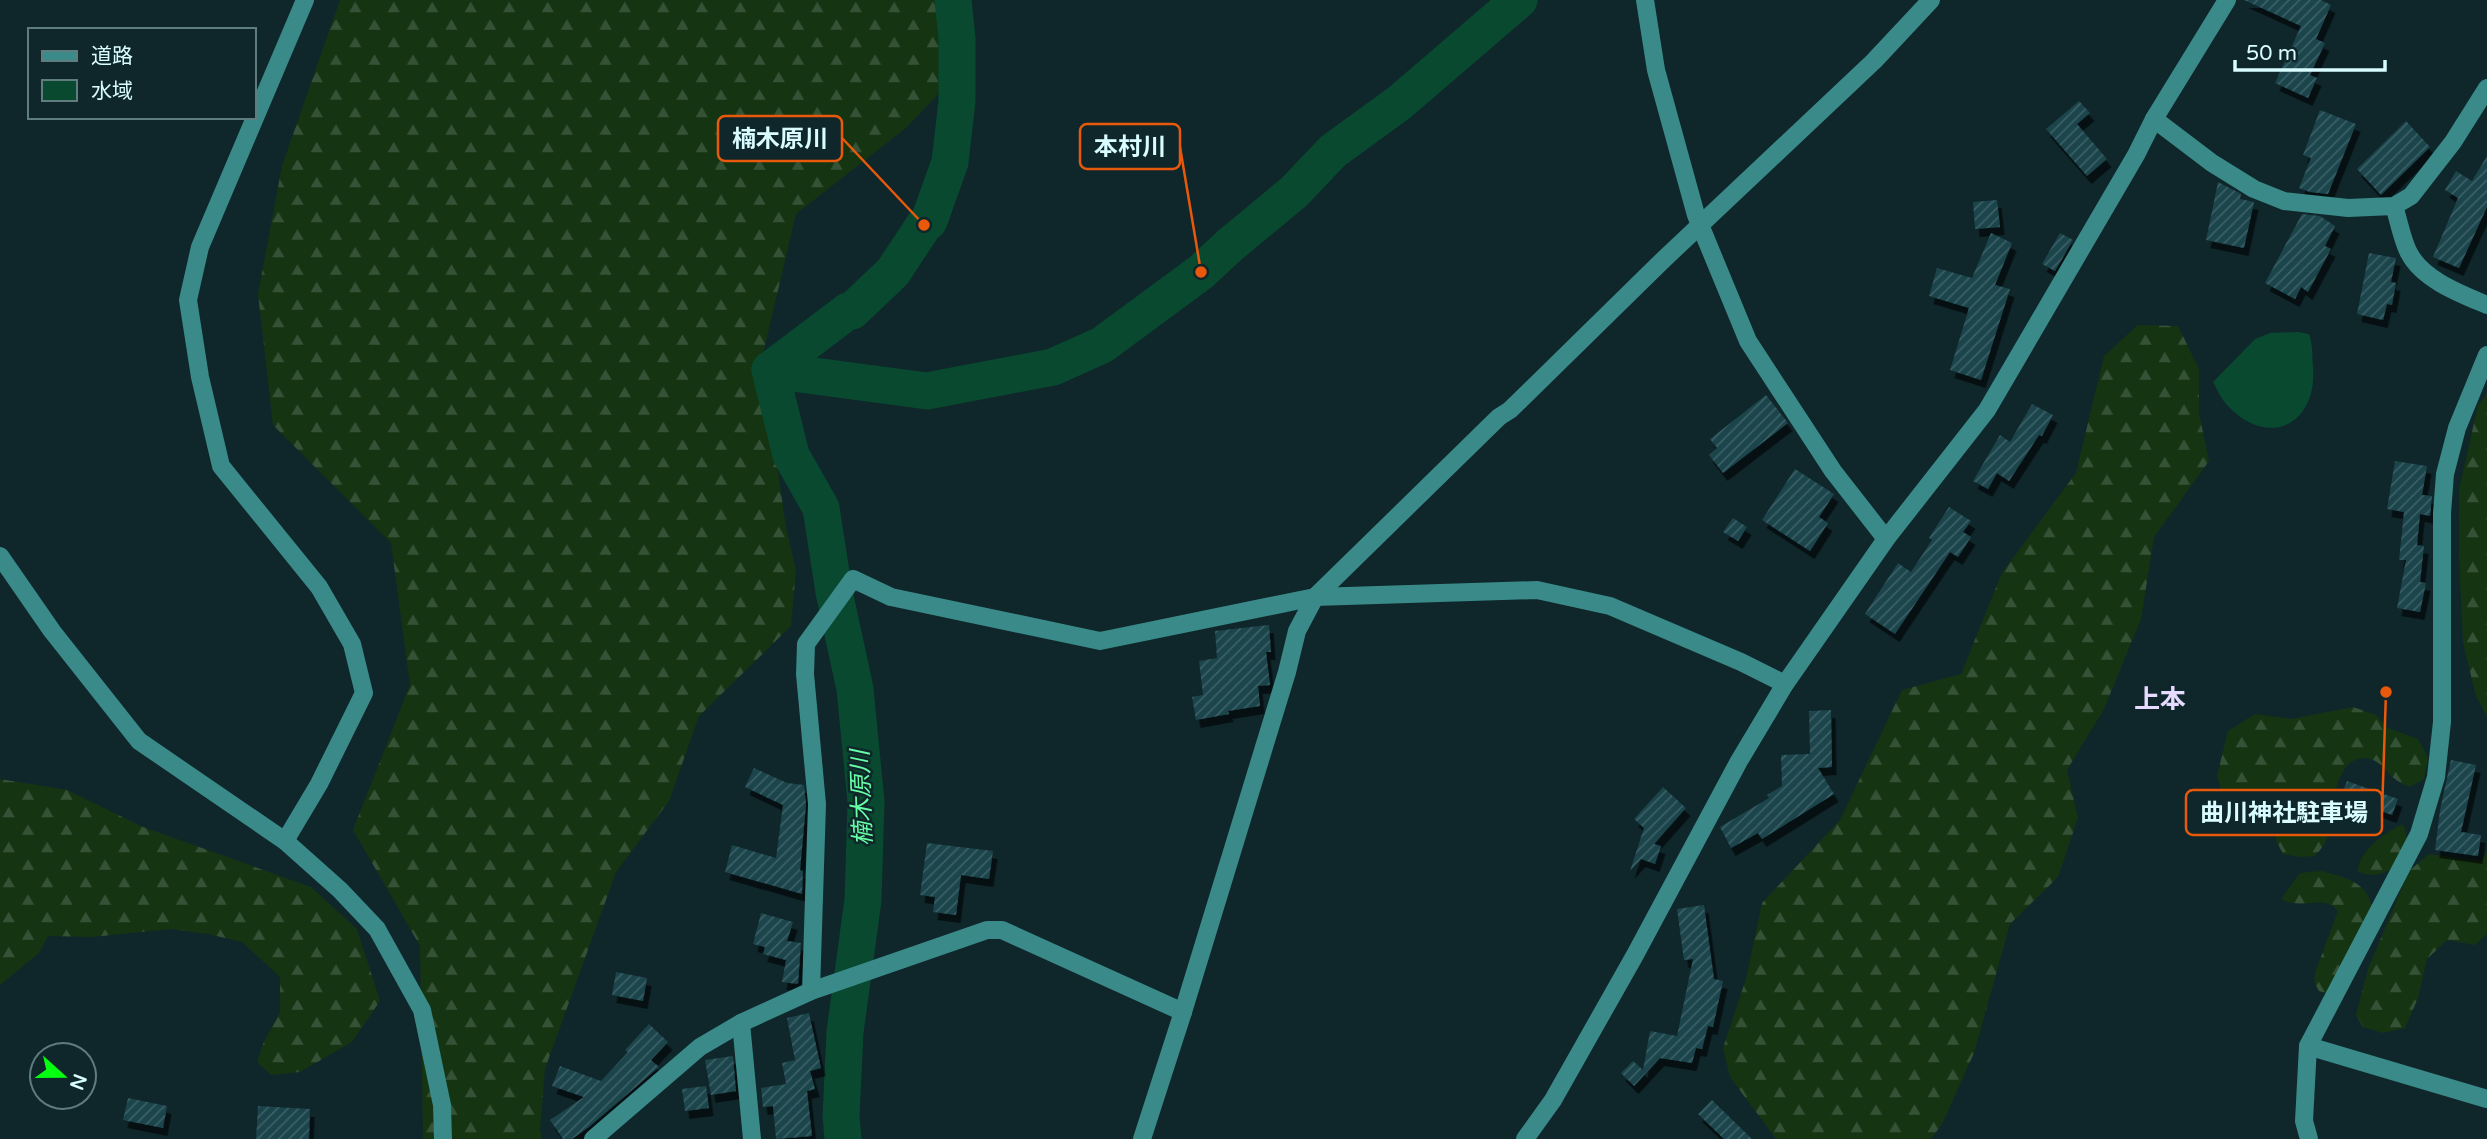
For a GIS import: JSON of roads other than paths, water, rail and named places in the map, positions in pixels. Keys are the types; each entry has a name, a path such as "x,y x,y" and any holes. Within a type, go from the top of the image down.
{"street":[{"path":"256,115 305,0"},
{"path":"1645,0 1656,70 1700,226 1748,341 1833,471 1886,539"},
{"path":"1142,1139 1287,672 1297,631 1315,597 1874,61 1931,0"},
{"path":"1525,1139 1553,1100 1635,955 1739,761 1785,684 1886,539 1987,410 2136,155 2154,119 2227,0"},
{"path":"2154,119 2222,169 2254,189 2284,201 2348,208 2394,205 2411,196 2453,142 2487,88"},
{"path":"254,119 200,247 188,300 200,377 221,466 319,587 352,644 364,693 319,784 285,841"},
{"path":"2394,205 2409,254 2426,273 2463,295 2487,305"},
{"path":"2309,1139 2304,1121 2308,1046 2418,834 2436,777 2442,722 2442,513 2445,474 2457,428 2487,355"},
{"path":"0,556 52,631 139,741 285,841 340,890 377,929 422,1010 442,1105 443,1139"},
{"path":"818,988 817,804 805,674 806,644 853,579 891,597 1100,641 1315,597 1537,590 1610,606 1741,662 1785,684"},
{"path":"593,1139 700,1047 741,1023 818,988 987,930 1002,930 1183,1012"},
{"path":"741,1023 752,1139"},
{"path":"2308,1046 2487,1099"}],"water":[{"path":"2270,333 2309,334 2312,346 2312,387 2307,404 2299,416 2287,424 2273,428 2258,426 2242,418 2225,403 2213,382 2255,339"}],"waterway":[{"name":"楠木原川","path":"770,370 848,311 852,311 893,272 929,221 950,162 957,101 957,38 953,0"},
{"path":"770,370 927,391 1053,367 1102,345 1201,272 1294,192 1333,151 1399,103 1519,0"},
{"name":"楠木原川","path":"770,370 791,455 821,508 834,592 855,689 866,802 863,900 845,1032 841,1116 843,1139"}],"place":[{"name":"楠木原川","path":"924,225"},
{"name":"本村川","path":"1201,272"},
{"name":"曲川神社駐車場","path":"2386,692"}],"district":[{"name":"上本","path":"2160,699"}]}
